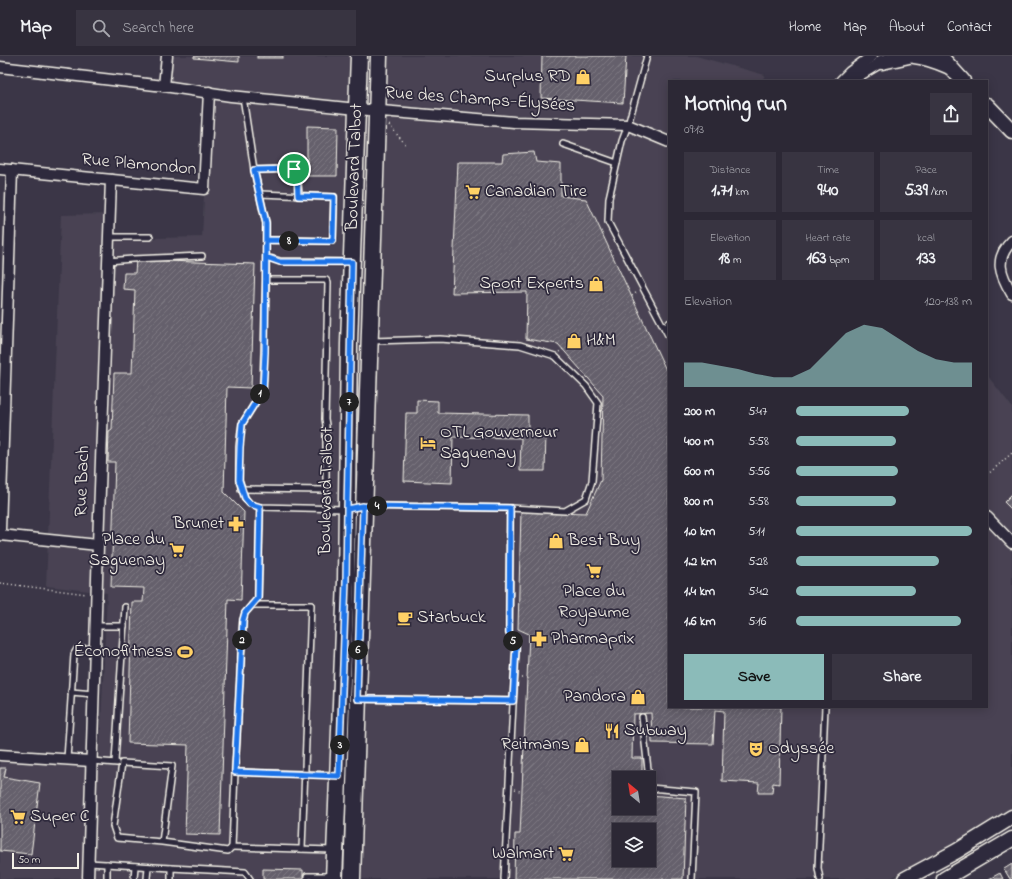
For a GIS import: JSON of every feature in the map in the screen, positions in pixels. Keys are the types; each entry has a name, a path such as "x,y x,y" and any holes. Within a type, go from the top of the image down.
{"main road":[{"name":"Boulevard Talbot","path":"352,879 357,699 352,262 359,56"},
{"name":"Boulevard Talbot","path":"334,877 346,581 355,508 369,341 379,56"}],"street":[{"path":"164,86 167,56"},
{"path":"843,80 850,72 882,58 909,56"},
{"path":"914,56 922,56 950,68"},
{"path":"942,56 950,68 962,80"},
{"path":"851,80 882,58"},
{"name":"Rue des Champs-Élysées","path":"0,67 164,86 243,97 356,109 514,122 628,125 668,142"},
{"name":"Rue Plamondon","path":"0,169 204,189 209,92"},
{"path":"988,106 1012,131"},
{"path":"0,530 12,170"},
{"name":"Rue Bach","path":"88,879 111,180"},
{"path":"1012,241 1002,254 1000,263 1004,280 1012,294"},
{"path":"988,518 1012,543"},
{"path":"0,535 98,545"},
{"path":"0,755 91,761"},
{"path":"905,879 1012,818"},
{"path":"944,879 1012,839"}],"lane":[{"path":"647,56 628,125 622,141 609,198 608,222 668,334"},
{"path":"243,97 254,170 266,223 263,390 242,424 240,447 239,480 245,498 250,504 260,507 510,508 564,511 586,499 592,481 598,403 586,386 555,356 520,345 440,339 369,341"},
{"path":"563,144 617,163"},
{"path":"254,170 294,169 297,171 298,196"},
{"path":"260,194 334,197 332,241 266,240"},
{"path":"109,237 150,237"},
{"path":"108,261 202,256"},
{"path":"266,257 280,262 352,262"},
{"path":"241,489 326,490 325,420 328,283 326,280 266,280"},
{"path":"665,329 668,324"},
{"path":"232,847 243,620 245,613 258,598 260,507"},
{"path":"504,879 516,647 509,633 510,508"},
{"path":"252,605 312,605 302,849"},
{"path":"115,762 125,607"},
{"path":"96,626 124,626"},
{"path":"67,759 74,654 77,649 95,648"},
{"path":"71,692 94,694"},
{"path":"357,699 513,701"},
{"path":"820,879 819,861 825,708"},
{"path":"642,718 648,771"},
{"path":"91,761 172,766 162,842"},
{"path":"122,763 113,826 117,838 162,842 228,851 232,847 335,850"},
{"path":"235,772 339,776"},
{"path":"656,789 696,792 692,879"},
{"path":"89,863 148,868 245,872 250,879"},
{"path":"107,864 107,879"},
{"path":"134,866 134,879"},
{"path":"147,879 148,868"},
{"path":"171,868 171,879"},
{"path":"307,879 307,876 334,877"}],"path":[{"path":"377,110 406,145"},
{"path":"988,474 1012,453"},
{"path":"0,583 97,596"}],"shaded area":[{"path":"167,56 696,56 765,75 762,80 668,80 668,708 988,708 988,376 1012,407 1012,809 965,838 889,879 0,879 0,760 99,768 107,593 46,586 61,215 109,214 109,239 202,237 209,93 164,86"}],"building":[{"path":"194,56 239,56 239,62 194,58"},
{"path":"257,56 283,56 283,58 257,58"},
{"name":"Surplus RD","path":"542,56 626,56 623,103 541,98"},
{"path":"307,126 338,127 337,176 307,176"},
{"name":"Place du Royaume","path":"534,152 536,162 561,164 561,196 586,199 666,370 668,370 668,708 781,708 779,784 773,783 772,793 758,793 759,783 722,781 724,711 715,710 713,744 652,743 651,713 633,714 632,758 642,758 642,771 612,771 612,815 656,815 656,796 686,798 683,879 514,879 515,834 520,834 529,634 518,629 521,511 586,513 601,480 603,395 558,344 526,339 527,292 452,293 458,162 502,162 503,154"},
{"name":"Place du Saguenay","path":"136,260 255,264 251,388 227,387 224,492 244,512 241,600 228,599 220,835 185,834 188,745 128,743 132,602 143,602 144,588 111,587 115,462 108,462 109,432 112,430 114,373 132,373 135,290 123,289 124,273 135,273"},
{"path":"417,400 438,401 438,413 528,415 528,433 546,433 545,471 520,471 521,438 453,437 452,483 404,481 406,413 417,413"},
{"path":"1012,494 1012,510 1004,502"},
{"name":"Super C","path":"0,768 6,768 4,777 40,783 31,854 0,851"},
{"path":"1012,864 1012,878 1010,879 1004,869"},
{"path":"263,869 303,870 303,879 263,879"},
{"path":"1000,873 1003,879 989,879"}],"place":[{"name":"Surplus RD","path":"583,77"},
{"name":"Canadian Tire","path":"473,192"},
{"name":"Sport Experts","path":"596,284"},
{"name":"H&M","path":"574,341"},
{"name":"OTL Gouverneur Saguenay","path":"428,443"},
{"name":"Brunet","path":"236,524"},
{"name":"Best Buy","path":"556,541"},
{"name":"Place du Saguenay","path":"177,550"},
{"name":"Place du Royaume","path":"594,571"},
{"name":"Starbuck","path":"405,618"},
{"name":"Pharmaprix","path":"539,639"},
{"name":"Éconofitness","path":"185,652"},
{"name":"Pandora","path":"638,697"},
{"name":"Subway","path":"612,731"},
{"name":"Reitmans","path":"582,745"},
{"name":"Odyssée","path":"756,749"},
{"name":"Super C","path":"18,817"},
{"name":"Walmart","path":"566,854"}],"route":[{"path":"294,169 254,170 266,223 265,352 263,390 242,424 239,480 245,498 250,504 260,507 258,598 245,613 243,620 235,772 339,776 347,509 363,506 510,508 509,633 516,647 513,701 357,699 363,506 347,509 352,262 280,262 266,257 266,240 332,241 333,239 334,197 298,196 297,171 294,169"}]}
